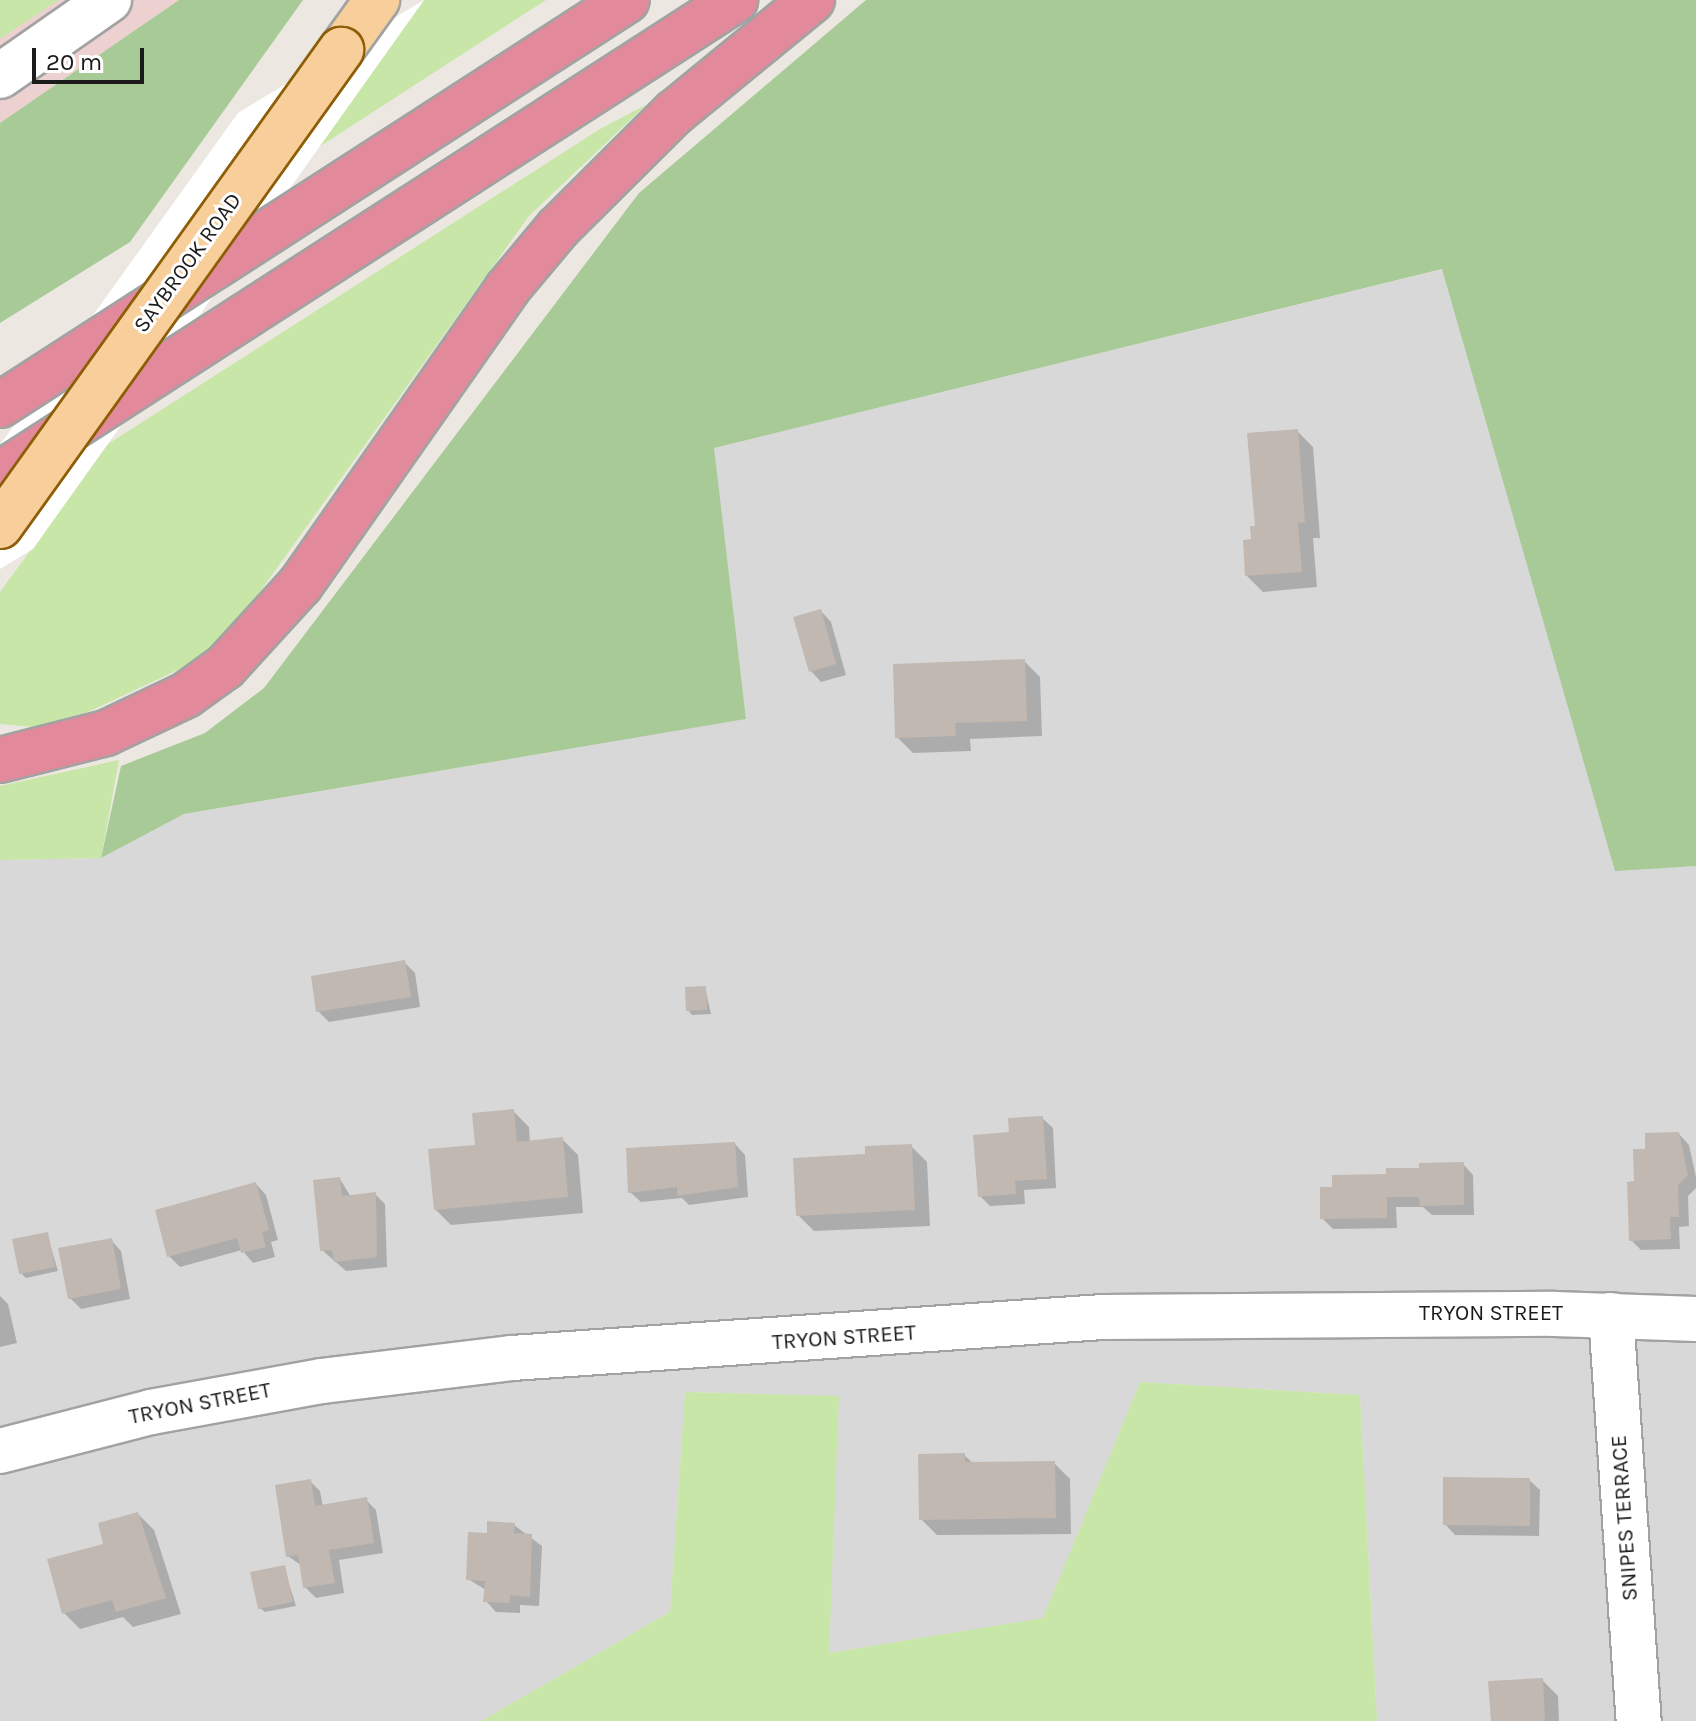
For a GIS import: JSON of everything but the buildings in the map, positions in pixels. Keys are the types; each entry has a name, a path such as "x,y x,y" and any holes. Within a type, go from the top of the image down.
{"highway":[{"path":"0,405 627,0"},
{"path":"0,474 735,0"},
{"path":"0,760 106,733 186,695 265,629 507,289 558,228 675,112 812,0"},
{"path":"0,748 61,746"}],"main road":[{"name":"SAYBROOK ROAD","path":"0,526 377,0"}],"street":[{"path":"0,76 109,0"},
{"name":"TRYON STREET","path":"0,1451 151,1412 322,1381 512,1358 1103,1317 1611,1315 1696,1319"},
{"name":"SNIPES TERRACE","path":"1611,1315 1639,1721"}],"shaded area":[{"path":"0,0 179,0 0,123"},
{"path":"1443,269 1615,870 1696,866 1696,1721 1377,1721 1360,1395 1140,1382 1043,1619 828,1653 838,1396 685,1392 670,1612 481,1721 0,1721 0,860 101,858 184,814 746,719 713,448"}],"green space":[{"path":"0,0 59,0 0,39"},
{"path":"179,0 303,0 130,242 0,323 0,123"},
{"path":"424,0 546,0 319,147"},
{"path":"866,0 1696,0 1696,866 1615,871 1442,269 714,448 746,719 184,814 101,858 121,766 205,733 264,688 639,193"},
{"path":"646,105 529,216 254,600 201,659 88,712 34,727 0,724 0,592 108,444 600,129"},
{"path":"119,760 101,858 0,860 0,786"},
{"path":"1140,1382 1360,1395 1377,1721 481,1721 670,1612 685,1392 839,1396 829,1653 1043,1618"}],"pier":[{"path":"424,0 33,549 0,569 0,445 238,113"}]}
